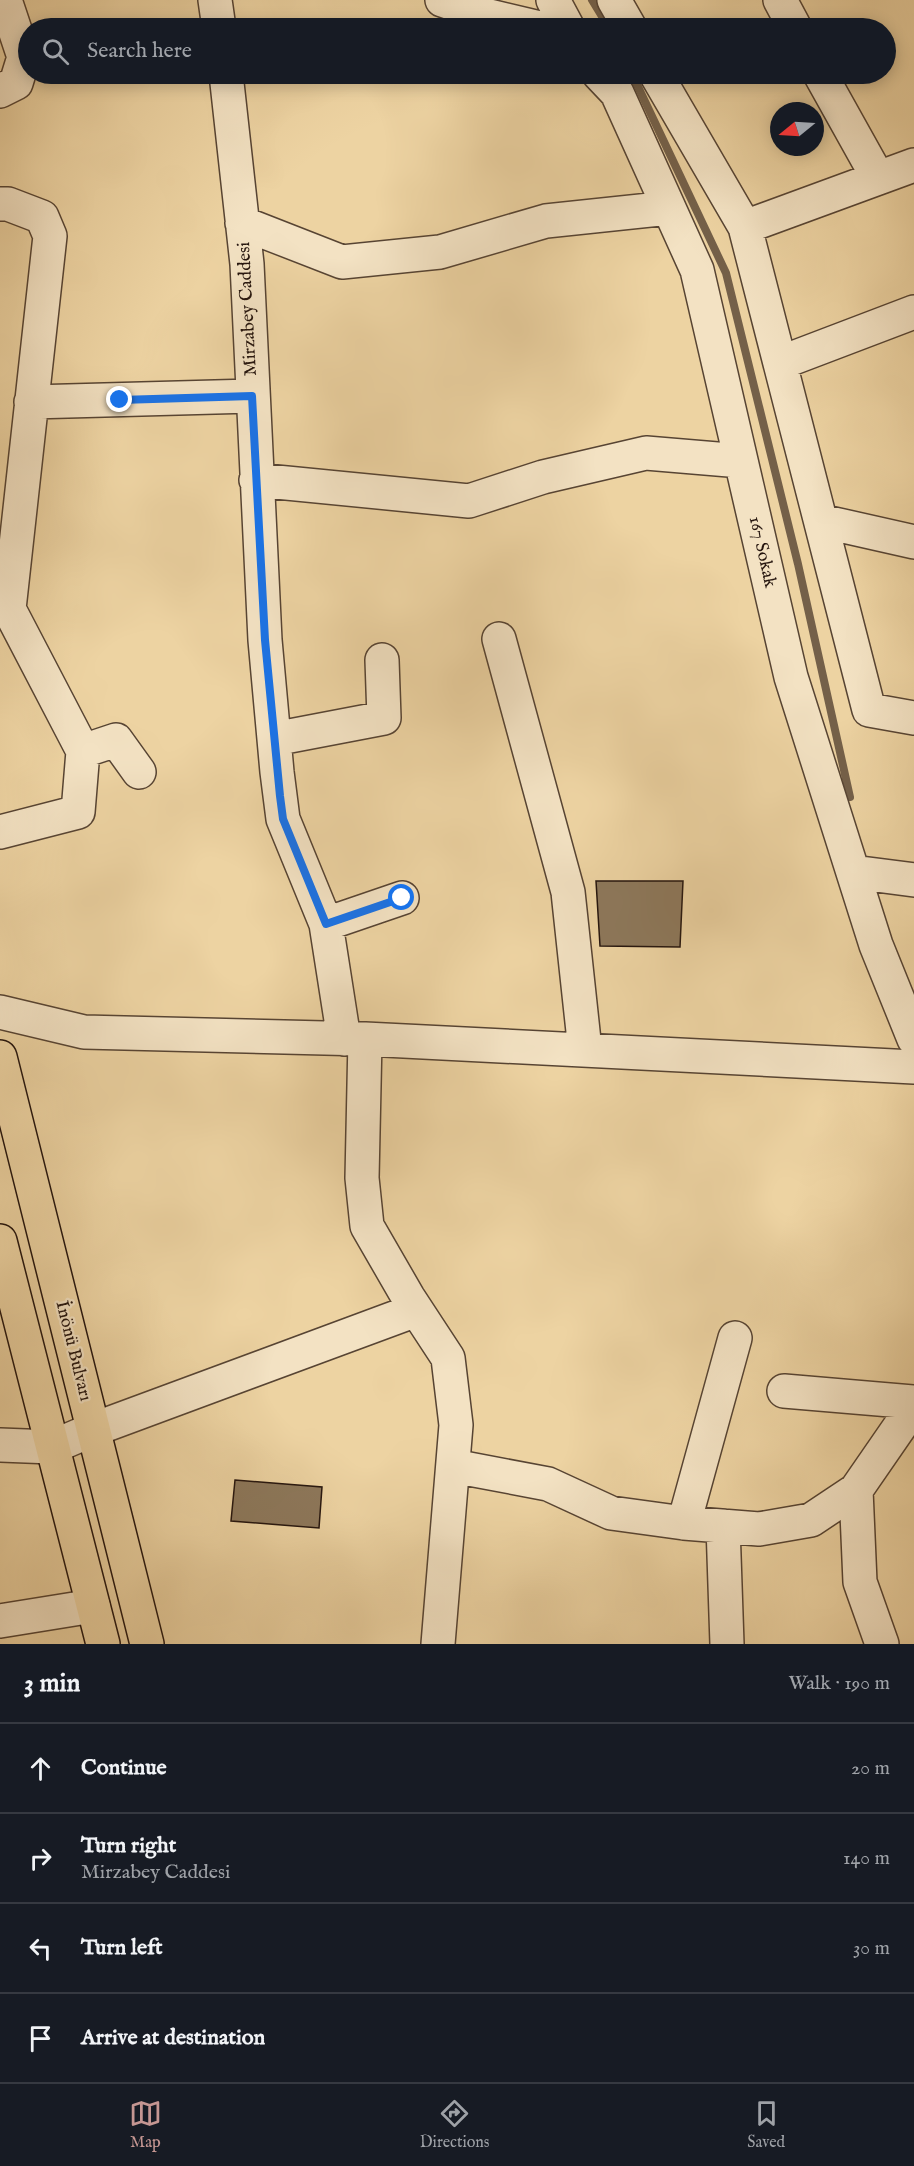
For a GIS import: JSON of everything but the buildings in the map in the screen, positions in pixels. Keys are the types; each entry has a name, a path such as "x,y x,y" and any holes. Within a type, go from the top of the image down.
{"main road":[{"name":"İnönü Bulvarı","path":"0,1058 147,1644"},
{"path":"0,1241 103,1644"}],"street":[{"path":"5,0 18,39"},
{"path":"215,0 218,18"},
{"path":"442,0 498,18"},
{"path":"553,0 563,18"},
{"path":"614,0 624,18"},
{"path":"780,0 790,18"},
{"path":"0,91 16,83 18,76"},
{"name":"Mirzabey Caddesi","path":"227,84 247,264 265,640 283,819 326,924 355,1039 362,1178 367,1226 416,1310 448,1358 456,1425 438,1644"},
{"name":"167 Sokak","path":"608,84 617,93 697,270 791,678 876,945 914,1039"},
{"path":"662,84 745,227 869,710 914,718"},
{"path":"826,84 878,178"},
{"path":"745,227 914,165"},
{"path":"0,204 16,207 42,217 50,236 31,402 10,502 9,609 83,750 78,812 0,832"},
{"path":"242,223 342,262 440,252 546,221 669,208"},
{"path":"780,363 914,312"},
{"path":"31,402 252,396"},
{"path":"256,480 469,501 543,477 646,453 741,461"},
{"path":"821,521 914,542"},
{"path":"499,639 568,892 585,1050"},
{"path":"274,739 384,718 381,660"},
{"path":"83,750 116,740 139,772"},
{"path":"853,872 914,880"},
{"path":"326,924 402,898"},
{"path":"0,1012 84,1032 355,1039 914,1066"},
{"path":"0,1445 52,1447 92,1430 416,1310"},
{"path":"684,1523 735,1338"},
{"path":"453,1466 548,1484 611,1513 759,1530 810,1520 856,1490 914,1404 784,1391"},
{"path":"856,1490 860,1582 882,1644"},
{"path":"723,1526 727,1644"},
{"path":"0,1621 93,1606"}],"waterway":[{"path":"592,0 603,18"},
{"path":"637,84 726,273 798,564 850,797"}],"route":[{"path":"120,400 252,396 265,640 283,819 326,924 402,898"}]}
